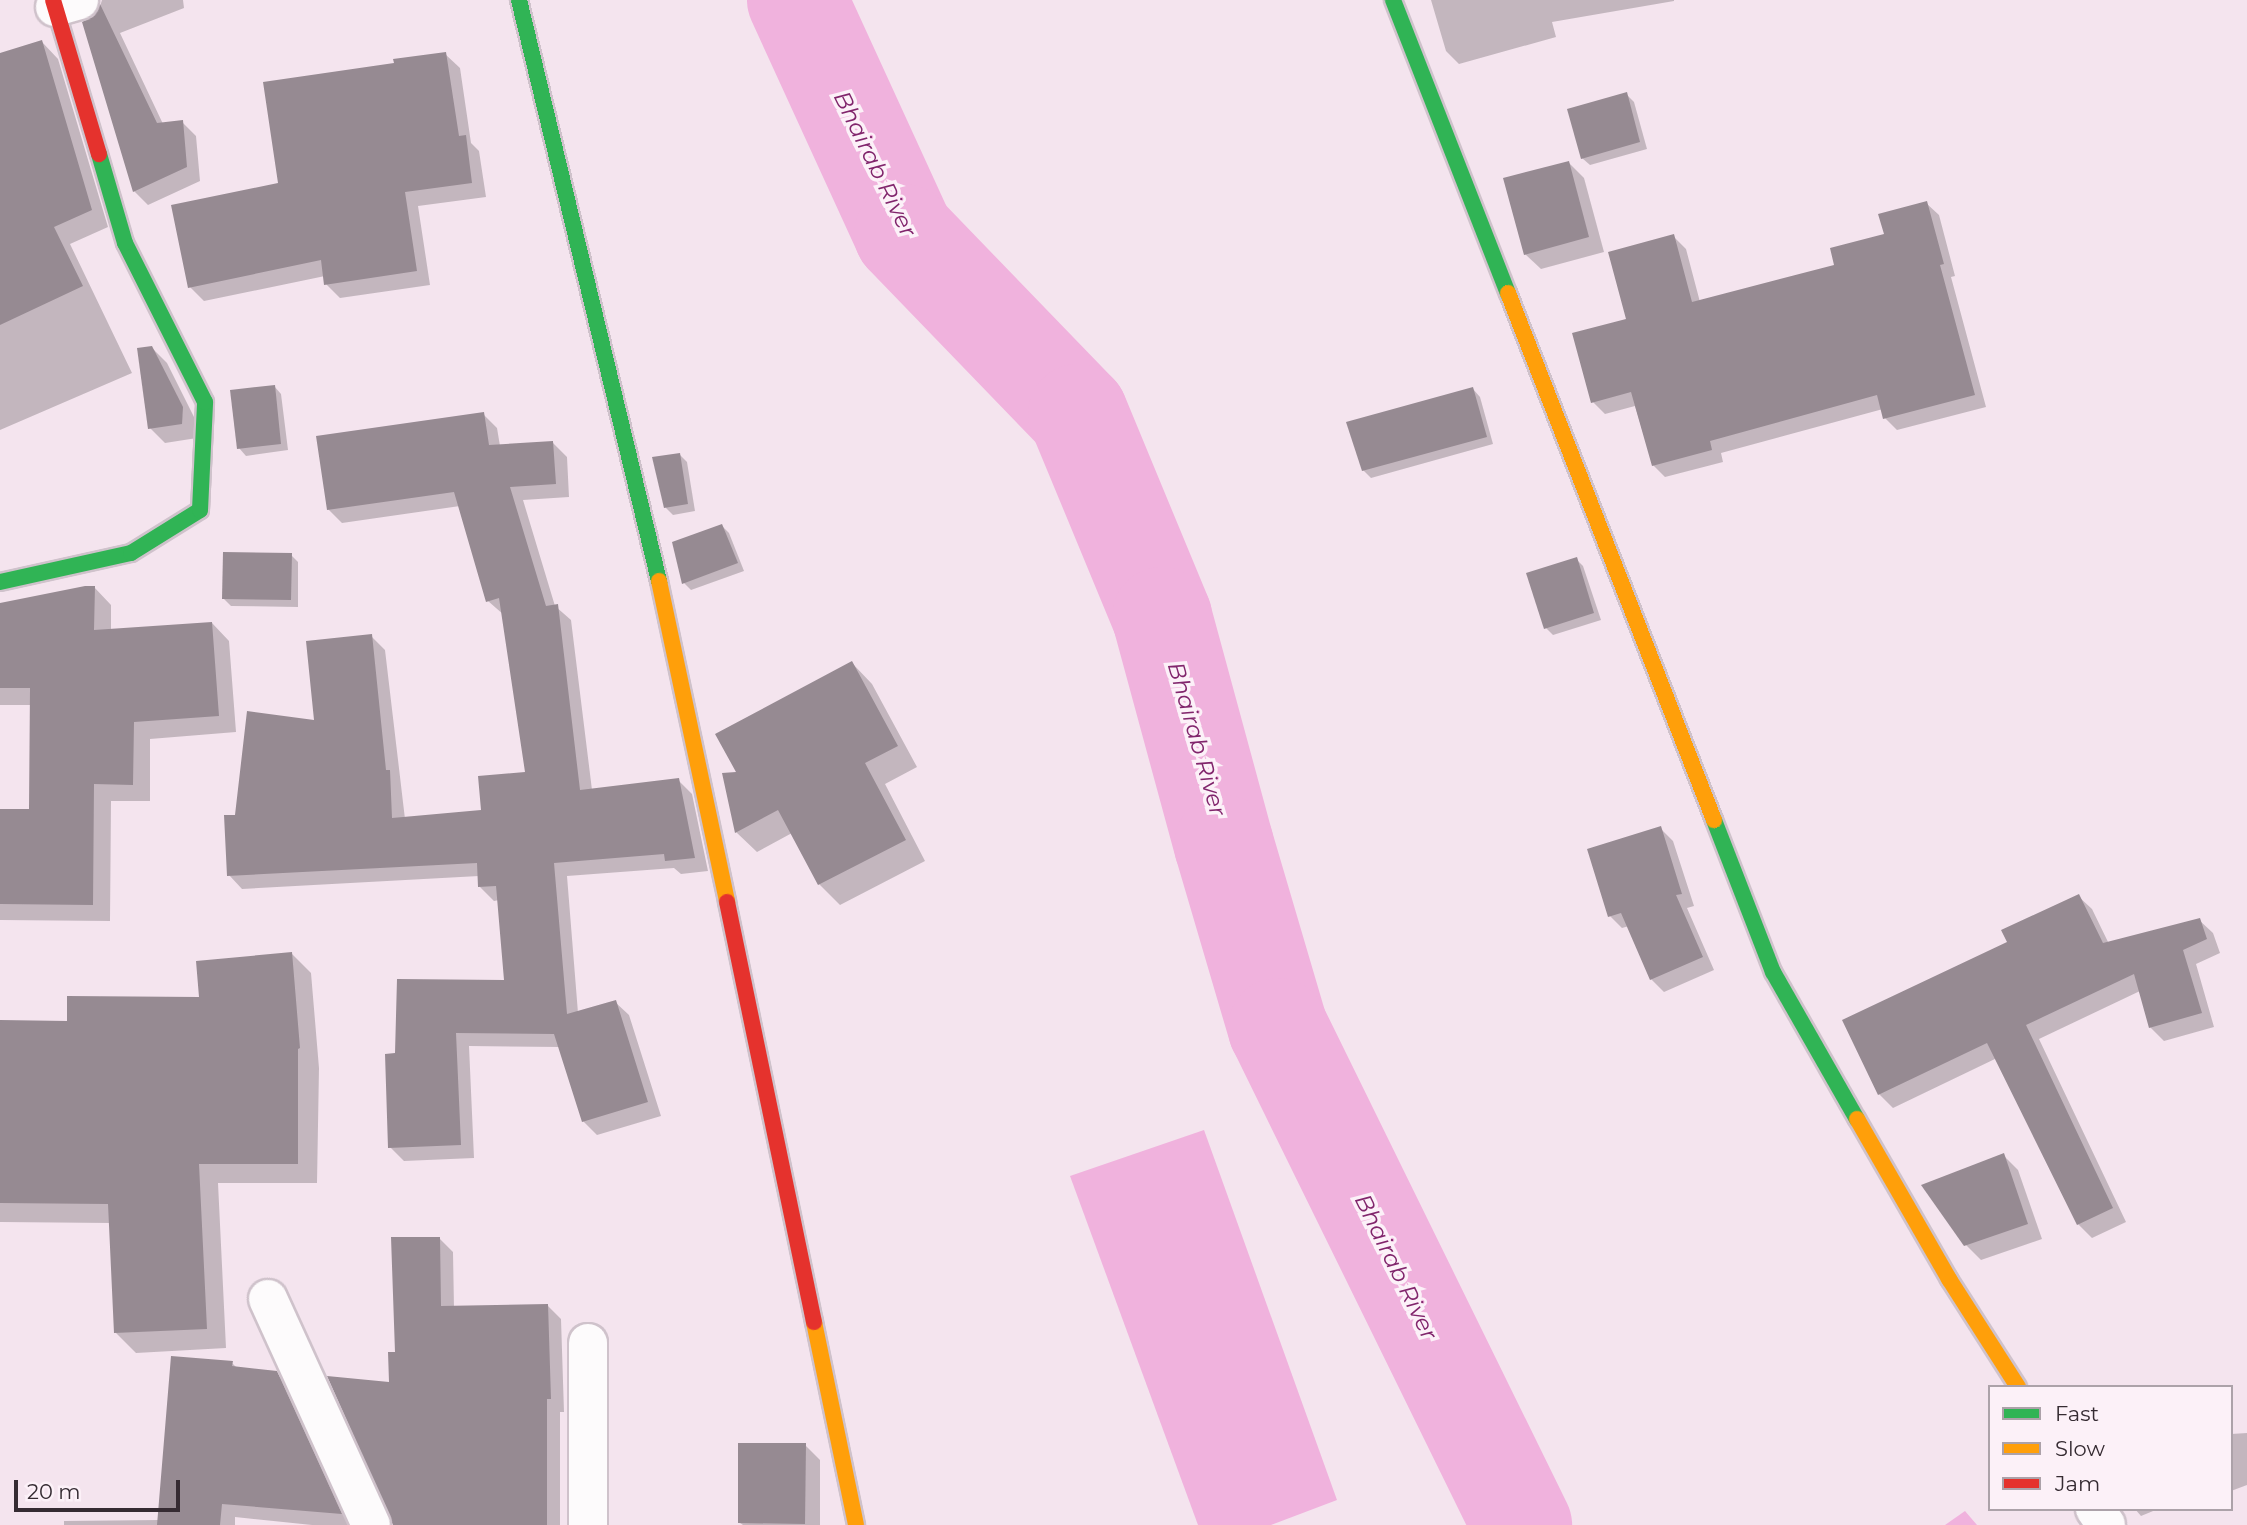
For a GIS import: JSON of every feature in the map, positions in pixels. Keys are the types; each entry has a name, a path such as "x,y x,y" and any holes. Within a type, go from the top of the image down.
{"street":[{"path":"519,0 667,614 856,1525"},
{"path":"1393,0 1773,972 1949,1279 2017,1385"},
{"path":"0,582 131,553 200,510 205,402 125,243 62,2"},
{"path":"268,1299 371,1525"},
{"path":"587,1343 587,1525"}],"shaded area":[{"path":"1204,1130 1337,1500 1271,1525 1198,1525 1070,1176"},
{"path":"1965,1511 1977,1525 1945,1525"}],"building":[{"path":"100,4 157,123 183,120 187,167 133,192 82,22 94,16"},
{"path":"42,40 92,210 54,227 83,286 0,325 0,53"},
{"path":"446,52 459,136 466,135 472,183 405,192 417,271 324,285 321,260 188,288 171,205 278,183 263,82 394,63 393,59"},
{"path":"1627,92 1640,142 1581,159 1567,109"},
{"path":"1569,161 1589,237 1524,255 1503,178"},
{"path":"1927,201 1944,264 1940,265 1975,395 1883,419 1877,395 1710,441 1712,450 1652,466 1631,392 1591,403 1572,333 1626,319 1608,252 1674,234 1692,302 1834,265 1830,248 1884,234 1878,214"},
{"path":"152,346 183,407 182,424 148,429 137,348"},
{"path":"275,385 281,444 237,449 230,390"},
{"path":"1473,387 1487,437 1362,471 1346,422"},
{"path":"484,412 489,445 553,441 556,484 510,487 546,606 558,604 580,790 679,778 695,858 665,861 664,854 554,863 567,1014 616,1000 648,1102 582,1122 554,1034 456,1033 461,1145 388,1148 385,1054 395,1053 397,979 504,980 496,886 478,887 477,863 227,876 224,815 235,815 247,711 314,720 306,641 372,634 386,770 390,770 392,818 481,810 478,776 525,772 499,598 486,602 454,492 327,510 316,436"},
{"path":"680,453 688,504 664,508 652,457"},
{"path":"722,524 738,563 682,584 672,542"},
{"path":"223,552 292,553 291,600 222,599"},
{"path":"1577,557 1594,613 1544,629 1526,573"},
{"path":"95,586 94,630 212,622 219,716 134,722 133,785 94,784 93,905 0,904 0,809 29,809 30,688 0,688 0,603"},
{"path":"852,661 898,746 865,763 906,840 818,885 778,810 735,833 722,773 736,772 715,734"},
{"path":"1661,826 1682,894 1676,895 1703,957 1650,980 1621,913 1608,917 1587,849"},
{"path":"2079,894 2103,943 2200,918 2207,939 2183,950 2202,1013 2149,1028 2134,974 2026,1025 2113,1208 2077,1225 1987,1043 1878,1095 1842,1020 2007,942 2001,930"},
{"path":"292,952 300,1048 298,1164 199,1164 207,1329 114,1333 108,1204 0,1203 0,1020 67,1021 67,996 199,997 196,961"},
{"path":"2004,1153 2028,1224 1964,1246 1921,1185"},
{"path":"391,1237 440,1237 441,1306 548,1304 551,1399 547,1399 547,1525 393,1525 327,1376 389,1382 388,1352 395,1352"},
{"path":"171,1356 233,1361 232,1366 277,1371 342,1514 222,1504 220,1525 157,1525"},
{"path":"738,1443 806,1443 805,1524 738,1523"}],"waterway":[{"name":"Bhairab River","path":"797,0 904,234 1078,414 1162,617 1224,845 1278,1028 1522,1525"}],"traffic: fast":[{"path":"519,0 659,581"},
{"path":"1393,0 1508,293"},
{"path":"0,582 131,553 200,510 205,402 125,243 99,154"},
{"path":"1714,820 1773,972 1857,1119"}],"traffic: slow":[{"path":"1508,293 1714,820"},
{"path":"659,581 727,902"},
{"path":"1857,1119 1949,1279 2017,1385"},
{"path":"814,1322 856,1525"}],"traffic: jam":[{"path":"53,0 99,154"},
{"path":"727,902 814,1322"}]}
